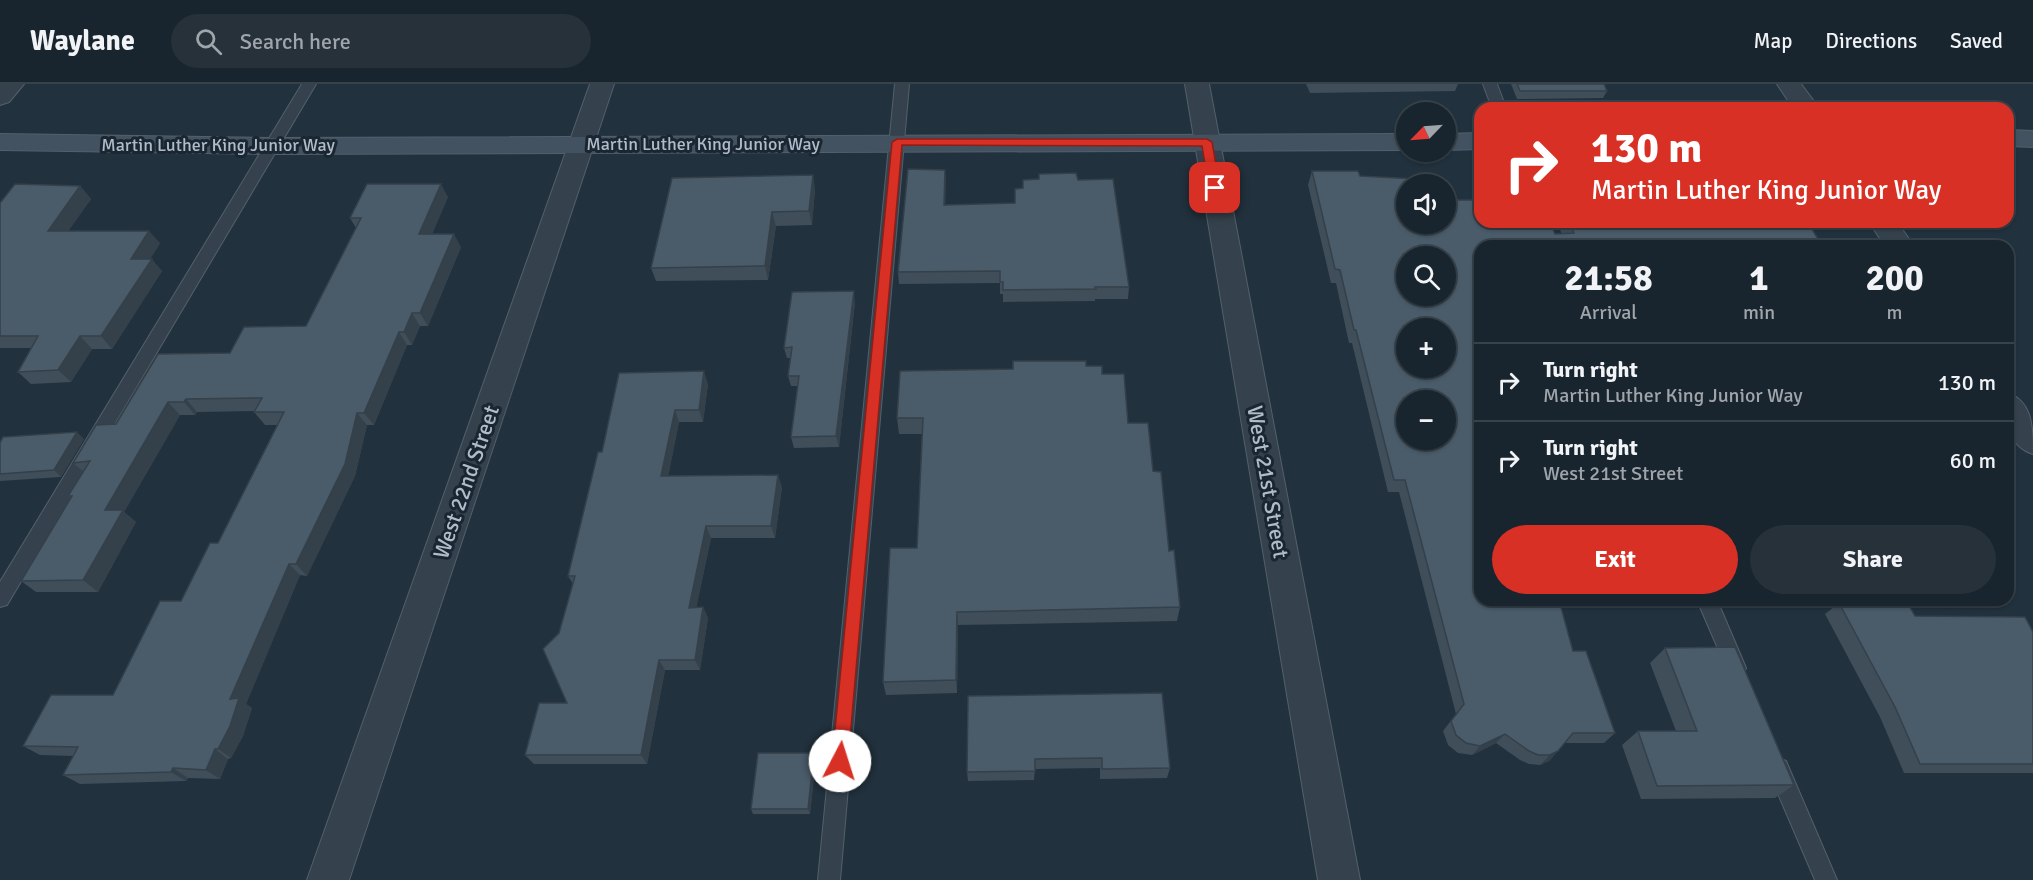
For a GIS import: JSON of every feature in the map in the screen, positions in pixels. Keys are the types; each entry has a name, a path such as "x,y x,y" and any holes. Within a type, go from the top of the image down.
{"main road":[{"path":"2014,138 2033,139"},
{"path":"1456,142 1474,141"},
{"name":"Martin Luther King Junior Way","path":"0,142 272,146 1396,142"}],"street":[{"path":"0,97 12,84"},
{"name":"West 22nd Street","path":"328,880 583,145 602,84"},
{"name":"West 21st Street","path":"1197,84 1340,880"},
{"path":"1789,84 1802,102"},
{"path":"2014,414 2033,441"}],"lane":[{"path":"0,599 309,84"},
{"path":"829,880 902,84"},
{"path":"1490,84 1497,102"},
{"path":"1710,606 1743,686"},
{"path":"1771,751 1826,880"}],"building":[{"path":"1517,84 1604,84 1607,91 1520,91"},
{"path":"908,169 945,170 944,205 1015,203 1015,189 1023,188 1023,180 1039,179 1039,174 1076,173 1078,180 1113,179 1129,287 1003,290 1000,271 898,272"},
{"path":"1312,171 1358,171 1360,176 1396,178 1396,234 1456,234 1456,200 1474,200 1474,228 1552,228 1555,234 1574,233 1572,228 1812,228 1818,240 1474,240 1474,606 1561,606 1573,651 1586,651 1615,733 1573,733 1558,751 1550,755 1538,755 1529,751 1505,734 1480,746 1466,743 1456,735 1451,721 1464,704 1405,480 1394,480 1356,330 1354,330 1340,270 1335,269"},
{"path":"813,175 809,211 772,212 765,266 651,268 672,178"},
{"path":"15,184 80,186 48,231 149,231 131,259 152,259 101,336 80,336 58,370 18,372 38,336 0,336 0,203"},
{"path":"367,184 441,184 419,234 454,234 420,313 412,313 404,332 399,332 364,413 357,413 345,464 296,564 289,564 230,699 239,698 230,726 218,749 215,749 206,770 173,768 171,772 63,775 78,747 23,746 51,695 113,695 160,601 181,601 210,543 218,543 284,412 254,412 262,398 186,399 184,402 168,402 105,510 123,510 83,580 21,581 72,496 68,496 90,461 73,463 96,425 116,424 158,354 230,353 244,327 306,326 361,218 350,218"},
{"path":"854,291 836,436 791,437 799,376 788,376 792,347 784,348 792,292"},
{"path":"1013,361 1086,361 1086,366 1102,366 1102,374 1124,374 1128,423 1148,423 1153,471 1161,472 1169,551 1174,550 1180,607 957,612 956,680 883,682 890,548 917,548 923,418 897,418 900,371 1013,369"},
{"path":"704,371 699,410 675,410 661,476 778,475 771,526 706,526 689,608 703,607 695,660 659,660 641,755 525,755 539,703 567,703 543,649 559,633 575,576 568,576 598,452 602,452 619,373"},
{"path":"77,432 54,470 0,474 0,443 3,437"},
{"path":"1841,606 1909,606 1915,616 2025,617 2033,632 2033,764 1920,764 1895,707"},
{"path":"1735,647 1794,785 1657,786 1638,731 1697,731 1665,648"},
{"path":"1162,693 1170,768 1102,769 1102,758 1035,759 1035,771 967,772 968,696"},
{"path":"758,753 814,753 808,809 751,809"}],"route":[{"path":"840,761 897,142 1207,142 1215,188"}]}
